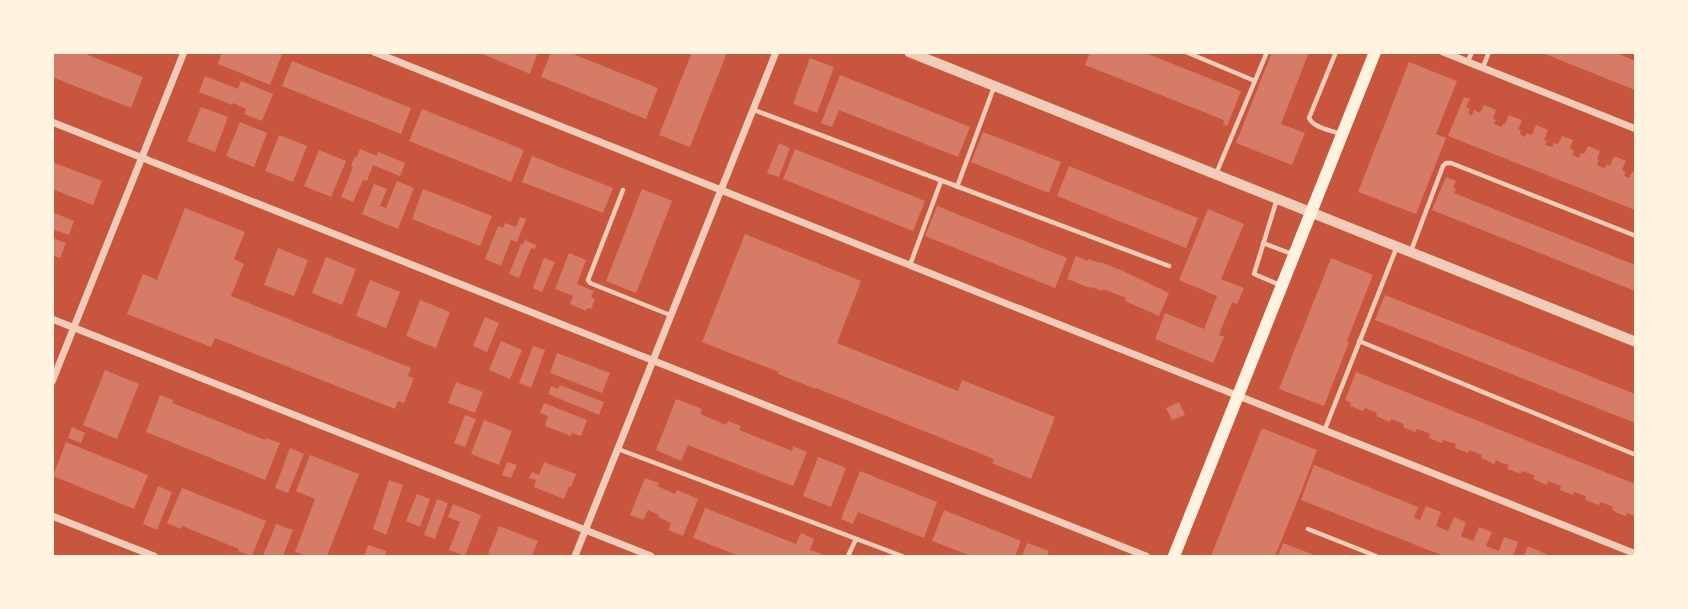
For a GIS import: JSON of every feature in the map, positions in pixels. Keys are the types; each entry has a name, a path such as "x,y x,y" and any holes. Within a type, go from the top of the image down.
{"main road":[{"path":"1174,556 1342,135 1371,54"}],"street":[{"path":"52,382 184,52"},
{"path":"374,52 1636,554"},
{"path":"575,556 776,52"},
{"path":"909,52 1636,342"},
{"path":"1443,52 1636,129"},
{"path":"52,122 1146,556"},
{"path":"52,319 650,556"},
{"path":"52,516 154,556"}],"lane":[{"path":"1186,52 1255,81"},
{"path":"1216,174 1267,52"},
{"path":"1336,52 1309,118 1311,123 1342,135"},
{"path":"1468,62 1472,52"},
{"path":"1483,68 1489,52"},
{"path":"957,187 995,86"},
{"path":"754,110 1169,266"},
{"path":"1411,252 1446,163 1636,236"},
{"path":"910,265 941,181"},
{"path":"623,190 588,280 671,315"},
{"path":"1277,199 1254,274 1282,286"},
{"path":"1264,243 1294,255"},
{"path":"1325,430 1397,246"},
{"path":"1359,341 1636,455"},
{"path":"618,449 902,556"},
{"path":"1308,529 1376,556"},
{"path":"848,556 856,539"}],"building":[{"path":"52,52 81,52 143,77 131,108 52,77"},
{"path":"222,52 283,52 270,85 218,64"},
{"path":"478,52 538,52 530,74"},
{"path":"551,52 568,52 658,88 646,119 541,77"},
{"path":"692,52 727,52 690,147 659,135"},
{"path":"1090,52 1143,52 1241,91 1227,126 1223,124 1224,120 1085,65"},
{"path":"1272,52 1309,52 1281,124 1305,133 1292,165 1236,143"},
{"path":"1540,52 1615,52 1635,61 1635,90"},
{"path":"810,58 834,67 817,113 793,104"},
{"path":"292,61 411,108 401,134 282,86"},
{"path":"1409,62 1457,81 1436,134 1446,138 1416,214 1358,192"},
{"path":"840,75 970,127 958,157 839,110 832,127 821,123"},
{"path":"205,76 238,89 241,81 273,94 262,121 244,114 246,109 233,103 232,105 199,92"},
{"path":"1464,97 1470,99 1466,107 1470,109 1468,114 1472,116 1474,110 1480,113 1484,105 1496,110 1494,124 1502,127 1509,115 1522,120 1518,130 1521,130 1520,134 1525,137 1527,133 1532,135 1536,125 1548,130 1545,145 1552,147 1554,143 1558,144 1562,136 1573,140 1570,149 1574,150 1572,155 1579,158 1588,146 1600,151 1597,165 1601,167 1605,168 1607,164 1610,166 1614,156 1626,161 1622,170 1626,172 1624,176 1629,178 1632,172 1635,173 1635,210 1448,136"},
{"path":"201,107 228,117 215,152 187,141"},
{"path":"422,109 524,150 511,182 409,141"},
{"path":"240,122 267,133 254,167 226,156"},
{"path":"983,132 1061,162 1049,193 971,162"},
{"path":"279,135 307,146 293,182 265,171"},
{"path":"779,143 790,148 779,177 767,173"},
{"path":"360,149 377,156 378,152 405,163 400,176 373,165 367,181 363,180 353,202 341,197 353,167 351,166"},
{"path":"795,149 925,201 913,231 783,179"},
{"path":"319,150 346,161 331,197 304,186"},
{"path":"532,156 613,188 603,213 522,182"},
{"path":"52,162 102,181 93,205 52,189"},
{"path":"1069,166 1198,218 1186,248 1057,196"},
{"path":"1446,177 1456,181 1454,193 1635,265 1635,291 1432,210"},
{"path":"397,181 414,188 398,229 362,214 374,184 387,189 380,206 386,208"},
{"path":"423,189 492,216 480,246 412,219"},
{"path":"642,189 672,201 636,293 606,281"},
{"path":"937,206 1067,258 1055,288 925,236"},
{"path":"185,208 245,232 234,259 244,264 231,296 411,368 408,376 414,378 404,403 398,401 395,409 215,338 211,347 127,314 143,274 157,280"},
{"path":"1208,209 1244,224 1221,279 1244,288 1237,304 1232,302 1219,335 1224,337 1213,363 1155,339 1165,313 1204,329 1217,296 1179,280"},
{"path":"52,212 74,221 69,235 52,229"},
{"path":"520,217 526,219 517,242 511,240 501,266 485,259 498,226 503,228 505,223 516,227"},
{"path":"745,234 861,281 837,343 958,391 962,380 1055,417 1031,479 992,463 994,459 702,342"},
{"path":"52,238 66,243 60,258 52,255"},
{"path":"525,240 536,245 535,249 531,248 519,278 509,274"},
{"path":"278,248 308,260 294,296 264,285"},
{"path":"569,253 586,260 577,284 594,291 591,297 595,299 591,309 587,308 586,311 570,304 573,296 555,289"},
{"path":"1076,256 1123,271 1169,293 1159,316 1125,301 1126,298 1067,279"},
{"path":"326,257 356,269 342,305 312,293"},
{"path":"544,258 555,262 542,292 533,288"},
{"path":"1331,258 1373,275 1324,406 1279,389"},
{"path":"370,280 400,292 386,328 356,316"},
{"path":"1385,295 1635,394 1635,423 1375,320"},
{"path":"420,300 450,312 436,348 406,336"},
{"path":"485,317 499,323 487,352 473,346"},
{"path":"501,341 522,350 510,379 489,370"},
{"path":"533,346 545,350 531,388 519,383"},
{"path":"557,353 610,373 602,393 550,373"},
{"path":"105,370 139,384 117,439 83,425"},
{"path":"1356,372 1635,484 1635,516 1619,514 1612,510 1613,507 1601,502 1599,505 1585,500 1586,496 1560,490 1561,486 1548,481 1547,485 1533,479 1535,476 1528,473 1522,471 1521,474 1507,469 1509,465 1496,460 1494,464 1481,458 1482,455 1455,448 1456,444 1443,440 1442,443 1429,438 1430,434 1423,431 1417,429 1415,432 1403,427 1404,424 1376,416 1377,413 1365,408 1363,411 1350,406 1351,403 1345,400"},
{"path":"456,382 483,392 475,413 448,403"},
{"path":"560,385 604,402 599,415 548,394 551,386 558,389"},
{"path":"160,395 173,400 172,403 265,440 266,438 280,443 265,480 146,432"},
{"path":"676,399 702,409 700,414 726,425 728,421 741,426 739,430 792,451 793,446 807,452 793,486 688,445 681,461 656,450"},
{"path":"1179,402 1185,415 1172,420 1166,408"},
{"path":"544,403 587,420 581,436 572,433 571,436 545,426 548,416 540,413"},
{"path":"465,415 476,419 465,447 454,443"},
{"path":"484,420 512,431 499,465 471,454"},
{"path":"72,427 85,433 81,443 68,438"},
{"path":"1262,428 1317,450 1297,502 1275,556 1211,556"},
{"path":"66,442 148,475 134,509 53,476"},
{"path":"290,448 304,454 288,493 275,488"},
{"path":"310,455 359,474 327,556 308,556 295,552 315,499 296,491"},
{"path":"818,457 846,468 831,507 803,496"},
{"path":"507,462 517,465 511,478 502,475"},
{"path":"544,462 576,474 564,499 534,487 536,480 529,478 532,472 539,475"},
{"path":"1314,465 1418,507 1414,518 1420,520 1426,506 1441,512 1436,526 1448,531 1454,517 1466,522 1461,536 1473,541 1479,527 1492,532 1486,546 1499,551 1504,537 1518,542 1513,556 1444,556 1301,500"},
{"path":"860,471 937,502 924,538 858,512 853,524 841,519"},
{"path":"645,478 659,483 657,486 675,494 677,490 698,499 683,536 668,530 671,523 648,510 643,520 630,515"},
{"path":"389,480 403,485 386,535 373,529"},
{"path":"158,486 172,492 157,530 143,524"},
{"path":"182,488 266,521 252,556 182,526 181,529 167,523"},
{"path":"417,494 430,499 420,527 406,521"},
{"path":"437,499 448,503 435,539 424,535"},
{"path":"453,504 481,515 465,556 449,550 460,522 448,517"},
{"path":"705,508 796,544 801,533 814,539 810,550 827,556 739,556 693,538"},
{"path":"944,510 1021,541 1015,556 971,556 932,541"},
{"path":"276,524 293,530 283,556 263,556"},
{"path":"499,526 538,541 532,556 488,554"},
{"path":"1027,543 1049,551 1047,556 1022,556"},
{"path":"1283,543 1317,556 1278,556"},
{"path":"368,545 386,551 385,556 364,556"},
{"path":"1528,546 1546,554 1545,556 1524,556"}]}
